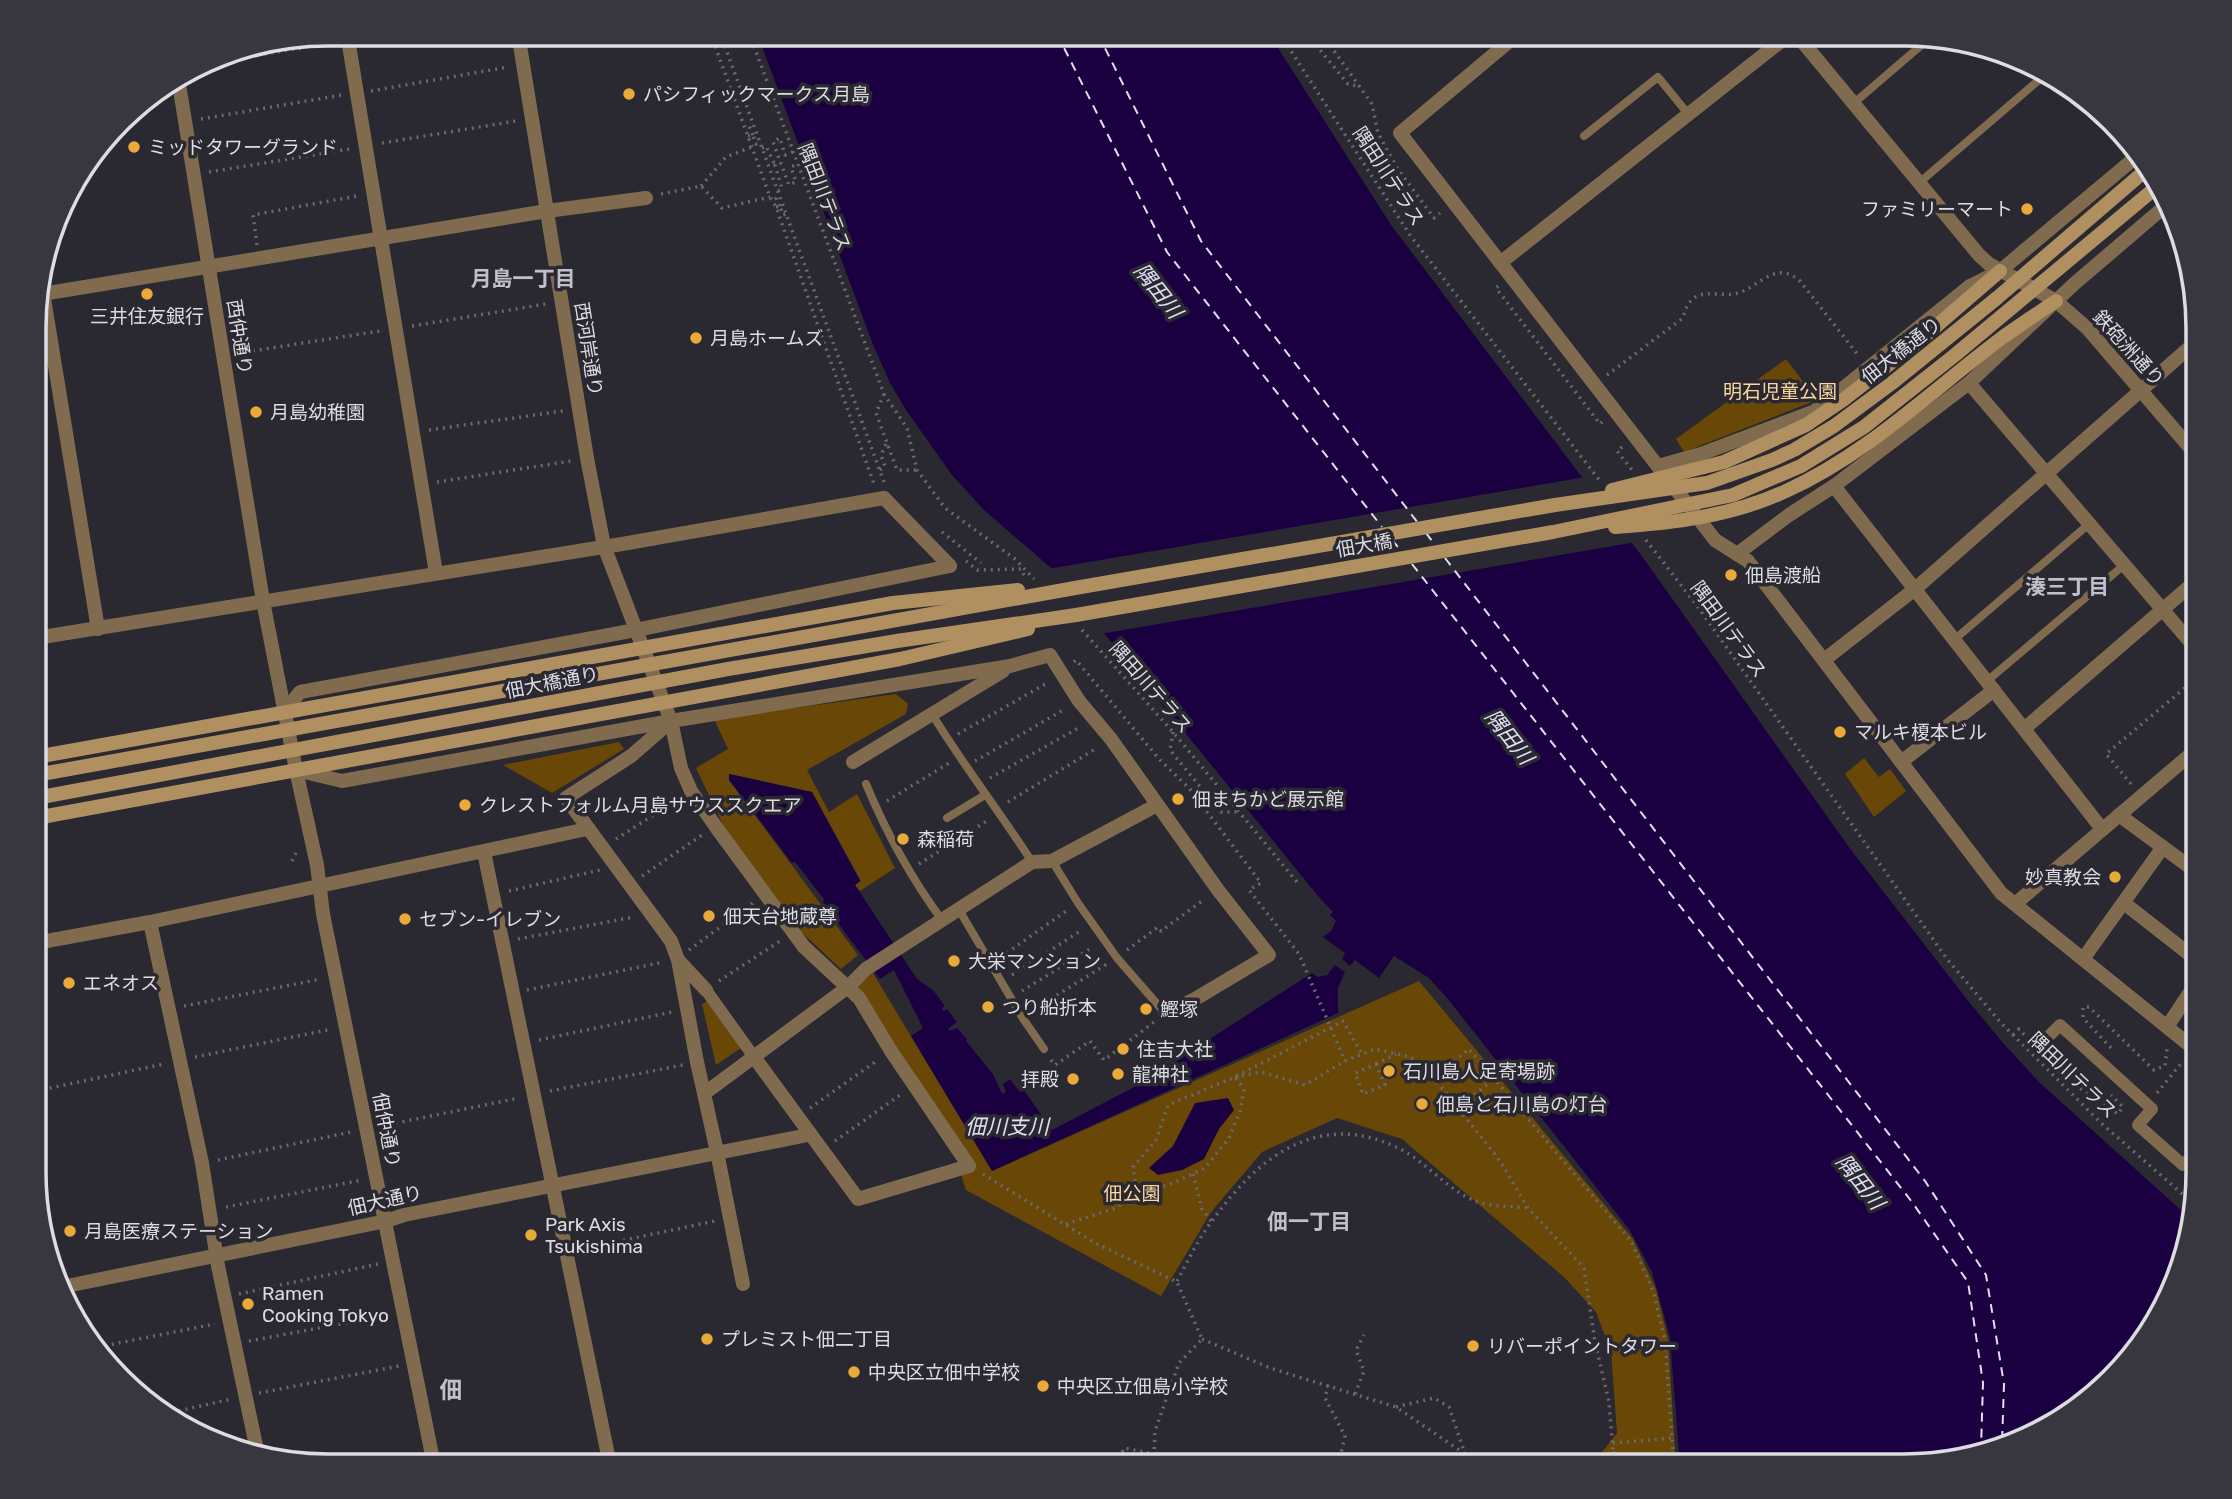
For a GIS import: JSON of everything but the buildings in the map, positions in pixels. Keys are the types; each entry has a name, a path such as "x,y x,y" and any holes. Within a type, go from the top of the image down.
{"main road":[{"name":"佃大橋通り","path":"1644,494 1707,483 1751,469 1794,450 1834,426 1976,315 2141,174"},
{"name":"佃大橋通り","path":"1658,511 1717,499 1757,487 1801,467 1844,441 1966,347 2151,191"},
{"path":"1555,505 1724,462 1765,445 1815,419 1919,341 2000,271"},
{"path":"1553,532 1676,523 1762,501 1809,480 1853,454 2002,338 2056,301"},
{"name":"佃大橋","path":"1075,588 1555,505 1644,494"},
{"name":"佃大橋","path":"1076,615 1553,532 1658,511"},
{"path":"46,755 893,603 999,591 1075,588"},
{"name":"佃大橋通り","path":"46,773 1075,588"},
{"path":"46,816 900,659 1006,635 1076,615"},
{"name":"佃大橋通り","path":"46,796 728,669 1076,615"}],"street":[{"path":"349,45 436,573"},
{"name":"西河岸通り","path":"520,45 587,458 604,546 671,721 681,768 691,791 804,947 859,998 891,1051 969,1166"},
{"path":"1505,45 1400,133 1716,540 1748,561 2001,893 2186,1042"},
{"path":"1500,263 1776,45"},
{"name":"鉄砲洲通り","path":"1805,45 1979,254 2000,271 2056,301 2087,328 2186,443"},
{"name":"西仲通り","path":"180,87 263,601 296,770"},
{"path":"1658,466 1701,454 1815,411 1970,286 2000,271 2131,161"},
{"path":"48,293 547,211 646,198"},
{"path":"1737,554 1788,515 1834,486 1969,383 2056,301 2160,210"},
{"path":"46,329 98,629"},
{"path":"1824,660 1915,589 2186,351"},
{"path":"1969,383 2186,637"},
{"path":"1834,486 2102,829"},
{"path":"46,637 881,498 953,560"},
{"path":"285,711 300,692 636,630 953,560"},
{"path":"2024,729 2186,589"},
{"path":"296,770 342,780 671,721 1010,666 1050,655 1079,701 1111,739 1218,890 1269,955 1195,999 1165,1013"},
{"path":"853,762 1010,666"},
{"path":"1901,762 1990,685"},
{"path":"671,721 631,756 566,797 671,942 678,960 743,1284"},
{"path":"2015,904 2186,758"},
{"name":"佃仲通り","path":"296,770 309,823 432,1454"},
{"path":"705,1093 848,987 866,969 958,908 1032,862 1052,861 1157,805"},
{"path":"2119,815 2186,864"},
{"path":"46,941 150,922 587,829"},
{"path":"2083,959 2163,847"},
{"path":"484,852 608,1454"},
{"path":"2124,903 2186,952"},
{"path":"150,922 202,1163 217,1255 256,1444"},
{"path":"678,960 706,990 808,1135 858,1199 969,1166"},
{"path":"2172,1031 2186,1004"},
{"path":"2043,1042 2060,1025 2151,1109 2138,1125 2183,1165 2186,1162"},
{"name":"佃大通り","path":"70,1285 553,1184 808,1135"}],"lane":[{"path":"1854,103 1921,46"},
{"path":"1584,136 1658,78 1689,115"},
{"path":"1920,182 2039,80"},
{"path":"1955,639 2089,524"},
{"path":"1990,685 2124,565"},
{"path":"932,715 964,767 999,811 1032,862"},
{"path":"866,784 909,871 942,920"},
{"path":"947,818 985,795"},
{"path":"1052,861 1092,923 1165,1013"},
{"path":"958,908 1044,1049"}],"path":[{"path":"715,45 750,135 756,144 760,142"},
{"path":"723,45 884,482"},
{"name":"隅田川テラス","path":"753,45 884,394 907,428 917,470 944,508 1015,559 1034,579"},
{"name":"隅田川テラス","path":"1287,45 1410,235 1605,487"},
{"path":"1316,45 1348,84 1359,86"},
{"path":"753,124 749,125 751,148 770,197 783,215 787,214"},
{"path":"793,152 785,155 780,138 773,142 789,185 796,182 791,167 798,164"},
{"path":"762,148 766,146 775,165 782,189 778,191"},
{"path":"646,198 701,186 726,156 751,148"},
{"path":"775,165 781,163"},
{"path":"701,186 722,208 770,197"},
{"path":"258,258 253,215 373,193"},
{"path":"780,196 776,198 778,207 881,498"},
{"path":"1604,378 1683,318 1685,310 1701,295 1716,292 1731,295 1742,292 1763,278 1779,273 1792,275 1800,281 1858,355"},
{"path":"884,394 876,413 897,470 917,470"},
{"path":"412,433 579,409"},
{"path":"880,470 885,466 881,455 887,442"},
{"path":"421,485 587,458"},
{"name":"隅田川テラス","path":"1639,531 1698,607 1947,959 2013,1035 2101,1123 2185,1197"},
{"path":"941,532 981,563"},
{"path":"953,560 977,570 1021,569 1025,577"},
{"name":"隅田川テラス","path":"1082,630 1172,732 1297,882"},
{"path":"1076,660 1160,760 1189,788 1261,883 1249,890 1299,954 1345,1061"},
{"path":"948,740 1062,674"},
{"path":"2141,796 2106,754 2186,687"},
{"path":"964,767 1079,701"},
{"path":"978,785 1093,720"},
{"path":"1172,732 1170,750 1196,782 1221,812 1238,812"},
{"path":"909,871 1111,739"},
{"path":"876,807 959,757"},
{"path":"1189,788 1196,782"},
{"path":"602,848 691,791"},
{"path":"628,885 716,827"},
{"path":"292,861 296,855 295,848"},
{"path":"493,894 616,866"},
{"path":"513,992 678,960 766,893"},
{"path":"991,965 1078,904"},
{"path":"502,942 650,914"},
{"path":"1002,982 1092,923"},
{"path":"706,990 794,932"},
{"path":"1011,997 1105,940"},
{"path":"168,1009 337,975"},
{"path":"2119,1057 2084,1018 2082,1007 2089,1007 2154,1069 2165,1066 2172,1031"},
{"path":"524,1044 688,1009"},
{"path":"1044,1049 1055,1065 1090,1041 1104,1060 1165,1013"},
{"path":"1136,1195 1133,1167 1156,1140 1168,1105 1235,1077 1343,1021 1362,1054"},
{"path":"2013,1035 2019,1029 2063,1077 2118,1114 2123,1107 2105,1089"},
{"path":"1235,1077 1262,1072 1305,1085 1345,1061 1375,1049 1411,1057 1458,1108 1500,1161 1528,1208 1584,1268 1595,1342 1609,1402 1614,1452"},
{"path":"1432,1079 1469,1049 1631,1241 1653,1291 1665,1340 1673,1454"},
{"path":"797,1118 891,1051"},
{"path":"1376,1064 1385,1085 1363,1094 1355,1073 1396,1054"},
{"path":"2155,1096 2186,1061"},
{"path":"202,1163 697,1062"},
{"path":"1066,1224 1113,1209 1136,1195 1205,1168 1229,1138 1240,1111 1244,1089 1235,1077"},
{"path":"1458,1108 1495,1078"},
{"path":"821,1150 915,1086"},
{"path":"1177,1282 1211,1221 1272,1156 1303,1140 1337,1132 1368,1137 1398,1147 1453,1188 1477,1202 1528,1208"},
{"path":"969,1166 1095,1243 1177,1282 1202,1339 1270,1368 1396,1407 1465,1454"},
{"path":"1193,1174 1202,1209 1211,1221"},
{"path":"210,1210 377,1177"},
{"path":"566,1252 731,1218"},
{"path":"226,1297 394,1260"},
{"path":"235,1344 405,1312"},
{"path":"106,1346 231,1321"},
{"path":"1355,1394 1364,1371 1356,1350 1364,1335"},
{"path":"1122,1454 1124,1448 1154,1454 1155,1431 1179,1363 1202,1339"},
{"path":"178,1411 415,1363"},
{"path":"1328,1385 1325,1398 1345,1436 1341,1453"},
{"path":"1396,1407 1434,1398 1449,1407 1465,1454"},
{"path":"1613,1443 1672,1438"}],"green space":[{"name":"明石児童公園","path":"1786,359 1817,400 1684,452 1676,439"},
{"path":"896,694 908,704 906,714 807,770 829,812 857,794 895,868 860,891 855,885 861,881 812,792 729,774 729,780 858,955 841,969 797,928 723,825 696,768 728,749 714,719"},
{"path":"619,742 624,749 552,793 503,765"},
{"path":"1864,758 1879,777 1890,769 1906,791 1874,817 1845,774"},
{"name":"佃公園","path":"873,973 992,1171 1419,981 1633,1239 1656,1289 1668,1339 1675,1454 1600,1454 1617,1433 1611,1352 1596,1312 1564,1277 1402,1139 1337,1118 1262,1152 1211,1212 1161,1296 966,1190 959,1169 971,1166 854,989"},
{"path":"708,1001 741,1048 716,1065 702,1004"}],"water":[{"name":"隅田川","path":"761,45 1276,45 1391,225 1644,559 1851,850 1969,1002 2040,1083 2183,1212 2177,1245 2165,1280 2149,1313 2117,1358 2091,1384 2046,1416 1995,1439 1960,1448 1905,1454 1679,1454 1670,1337 1652,1272 1629,1229 1429,978 1394,956 1379,978 1355,960 1350,966 1342,959 1345,953 1323,937 1331,931 1336,921 1330,915 1333,912 1051,568 984,510 952,475 906,410 890,383 872,342"},
{"name":"佃川支川","path":"729,774 812,792 860,881 855,885 917,979 933,990 945,1006 943,1011 947,1009 957,1022 949,1031 957,1028 967,1039 993,1074 1002,1094 1006,1092 1003,1084 1010,1079 1020,1092 1023,1089 1052,1130 1140,1084 1312,973 1318,977 1327,975 1335,965 1345,972 1338,988 1338,1013 992,1171 911,1036 923,1028 894,970 880,979 823,903 824,899 795,862 792,863 729,780"},
{"path":"1228,1098 1234,1110 1219,1129 1204,1159 1182,1170 1158,1175 1149,1168 1173,1146 1195,1103"}],"pier":[{"path":"1586,477 1636,542 1100,634 1048,569"}],"ferry route":[{"path":"1063,45 1167,252 1382,527"},
{"path":"1103,45 1201,241 1418,523"},
{"path":"1426,533 1435,545"},
{"path":"1392,540 1402,552"},
{"path":"1445,558 1925,1181 1986,1275 2004,1384 2002,1436"},
{"path":"1412,564 1912,1202 1968,1282 1983,1383 1981,1443"}],"place":[{"name":"パシフィックマークス月島","path":"629,94"},
{"name":"ミッドタワーグランド","path":"134,147"},
{"name":"ファミリーマート","path":"2027,209"},
{"name":"三井住友銀行","path":"147,294"},
{"name":"月島ホームズ","path":"696,338"},
{"name":"月島幼稚園","path":"256,412"},
{"name":"佃島渡船","path":"1731,575"},
{"name":"マルキ榎本ビル","path":"1840,732"},
{"name":"佃まちかど展示館","path":"1178,799"},
{"name":"クレストフォルム月島サウススクエア","path":"465,805"},
{"name":"森稲荷","path":"903,839"},
{"name":"妙真教会","path":"2115,877"},
{"name":"佃天台地蔵尊","path":"709,916"},
{"name":"セブン-イレブン","path":"405,919"},
{"name":"大栄マンション","path":"954,961"},
{"name":"エネオス","path":"69,983"},
{"name":"つり船折本","path":"988,1007"},
{"name":"鰹塚","path":"1146,1009"},
{"name":"住吉大社","path":"1123,1049"},
{"name":"石川島人足寄場跡","path":"1389,1071"},
{"name":"龍神社","path":"1118,1074"},
{"name":"拝殿","path":"1073,1079"},
{"name":"佃島と石川島の灯台","path":"1422,1104"},
{"name":"月島医療ステーション","path":"70,1231"},
{"name":"Park Axis Tsukishima","path":"531,1235"},
{"name":"Ramen Cooking Tokyo","path":"248,1304"},
{"name":"プレミスト佃二丁目","path":"707,1339"},
{"name":"リバーポイントタワー","path":"1473,1346"},
{"name":"中央区立佃中学校","path":"854,1372"},
{"name":"中央区立佃島小学校","path":"1043,1386"}],"district":[{"name":"月島一丁目","path":"523,279"},
{"name":"湊三丁目","path":"2067,587"},
{"name":"佃一丁目","path":"1309,1222"},
{"name":"佃","path":"451,1390"}]}
